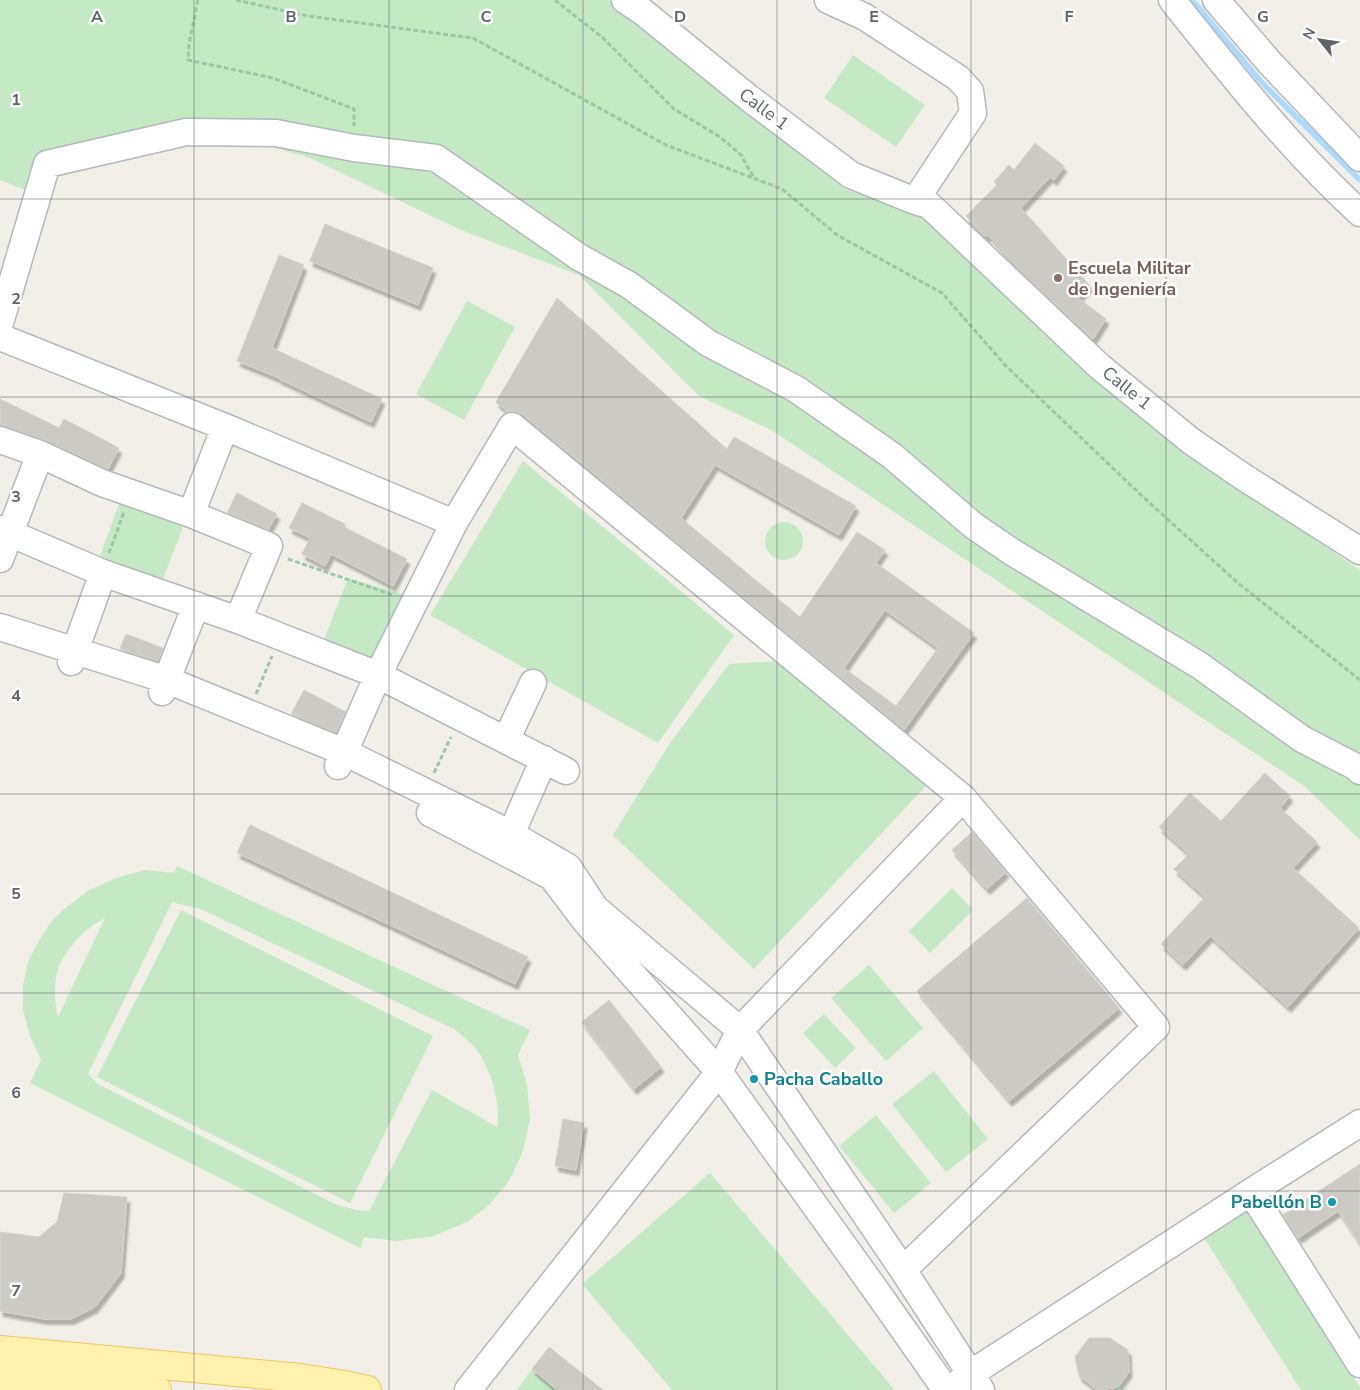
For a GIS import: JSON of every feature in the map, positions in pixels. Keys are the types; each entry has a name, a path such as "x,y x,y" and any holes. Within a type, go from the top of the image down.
{"main road":[{"path":"0,1350 302,1378 345,1384 367,1390"},
{"path":"0,1376 157,1390"}],"street":[{"path":"828,0 865,17 958,78 970,91 973,113 915,201"},
{"path":"1172,0 1257,106 1339,194 1360,213"},
{"path":"1216,0 1270,63 1360,158"},
{"name":"Calle 1","path":"640,4 749,98 851,175 929,205 1099,366 1191,441 1242,476 1360,551"},
{"path":"0,323 47,164 186,132 276,133 354,148 436,158 579,257 630,285 708,343 796,389 890,455 974,526 1012,552 1199,665 1302,739 1360,770"},
{"path":"0,337 225,427 454,523"},
{"path":"341,759 378,675 454,523 512,426 964,798 1156,1027 903,1270"},
{"path":"191,514 225,427"},
{"path":"0,440 40,454 102,483 191,514 269,546 238,620"},
{"path":"0,559 5,531 40,454"},
{"path":"5,531 103,573 238,620 378,675 555,765 511,834"},
{"path":"73,656 103,573"},
{"path":"165,686 196,605"},
{"path":"0,628 73,656 248,713 341,759 552,877 586,922 719,1072 948,1390 976,1382 1251,1192 1360,1123"},
{"path":"0,643 73,656"},
{"path":"506,740 533,683"},
{"path":"165,686 341,759 426,791 511,834 568,867 595,908 740,1030 903,1270 976,1382"},
{"path":"468,1390 719,1072 740,1030 964,798"},
{"path":"1251,1192 1360,1364"}],"path":[{"path":"198,0 189,44 188,60 273,78 354,109 354,148"},
{"path":"236,0 308,16 473,38 666,145 782,189 837,235 942,292 1006,366 1142,496 1238,583 1360,680"},
{"path":"555,0 603,38 674,109 720,137 741,155 754,178"},
{"path":"103,573 130,493"},
{"path":"269,546 285,558 414,602"},
{"path":"248,713 280,637"},
{"path":"426,791 461,717"}],"green space":[{"path":"0,0 609,0 633,16 847,190 915,213 942,232 1191,455 1360,570 1360,840 1304,786 773,431 699,396 579,275 461,230 310,158 260,143 180,144 49,179 35,194 0,180"},
{"path":"853,55 925,105 896,147 824,98"},
{"path":"467,301 515,327 464,420 416,394"},
{"path":"523,461 734,635 658,743 430,615"},
{"path":"120,501 184,524 162,582 99,559"},
{"path":"784,522 798,527 803,541 798,555 784,560 770,555 765,541 770,527"},
{"path":"348,578 405,595 375,662 322,645"},
{"path":"781,661 802,677 926,786 754,969 613,835 668,746 729,664"},
{"path":"177,866 530,1030 518,1055 527,1085 530,1119 523,1151 509,1181 489,1205 467,1222 434,1236 397,1241 364,1237 360,1248 30,1083 41,1060 30,1036 23,1010 23,985 28,962 50,923 63,910 89,890 119,877 145,870 174,873","holes":["172,902 203,910 454,1029 475,1047 487,1067 494,1087 498,1108 497,1127 432,1090 369,1211 356,1210 337,1205 98,1084 88,1074","105,918 58,1017 55,982 62,959 81,935"]},
{"path":"952,888 973,910 930,953 909,931"},
{"path":"181,910 433,1036 350,1203 97,1077"},
{"path":"869,965 923,1028 886,1061 831,998"},
{"path":"824,1014 856,1048 835,1068 803,1033"},
{"path":"934,1071 988,1139 946,1172 892,1104"},
{"path":"876,1115 931,1183 894,1213 839,1146"},
{"path":"710,1173 894,1389 672,1390 582,1284"},
{"path":"1247,1210 1360,1387 1360,1390 1301,1390 1204,1238"},
{"path":"532,1369 557,1390 517,1390"}],"building":[{"path":"1035,143 1064,166 1054,180 1050,177 1021,208 1090,286 1078,298 1106,319 1093,339 1030,280 988,235 986,237 966,216 997,185 994,182 1009,165 1014,170"},
{"path":"325,224 433,268 418,305 310,261"},
{"path":"279,255 304,265 272,348 382,399 371,422 279,378 237,361"},
{"path":"557,298 727,449 734,437 856,506 839,535 715,465 681,518 800,617 857,532 885,550 876,563 974,633 904,730 522,414 514,411 508,412 496,402","holes":["885,610 938,648 896,706 844,668"]},
{"path":"0,399 59,428 64,419 119,448 108,469 45,440 0,425"},
{"path":"237,493 277,514 268,530 227,513"},
{"path":"302,503 345,524 344,527 407,559 393,586 331,554 325,566 302,554 310,538 289,528"},
{"path":"126,634 163,648 158,661 120,649"},
{"path":"304,690 346,712 336,733 291,714"},
{"path":"1265,773 1290,796 1280,808 1317,842 1293,868 1359,928 1288,1007 1210,936 1183,965 1161,944 1205,897 1174,869 1189,854 1159,827 1190,793 1221,821"},
{"path":"250,825 528,957 515,984 237,853"},
{"path":"972,832 1006,872 987,889 952,850"},
{"path":"1027,898 1119,1008 1009,1101 917,991"},
{"path":"609,1000 661,1067 634,1089 582,1022"},
{"path":"563,1119 584,1123 576,1170 555,1166"},
{"name":"Pabellón B","path":"1360,1164 1360,1244 1338,1211 1298,1238 1283,1215"},
{"path":"64,1193 127,1197 121,1273 95,1307 71,1319 45,1319 0,1311 0,1232 39,1237 57,1222"},
{"path":"1089,1338 1110,1338 1128,1350 1129,1372 1118,1387 1098,1390 1079,1376 1075,1357"},
{"path":"549,1347 603,1390 557,1390 532,1369"}],"waterway":[{"path":"1192,0 1263,84 1360,180"}],"place":[{"name":"Escuela Militar de Ingeniería","path":"1058,278"},
{"name":"Pacha Caballo","path":"754,1079"},
{"name":"Pabellón B","path":"1332,1202"}]}
